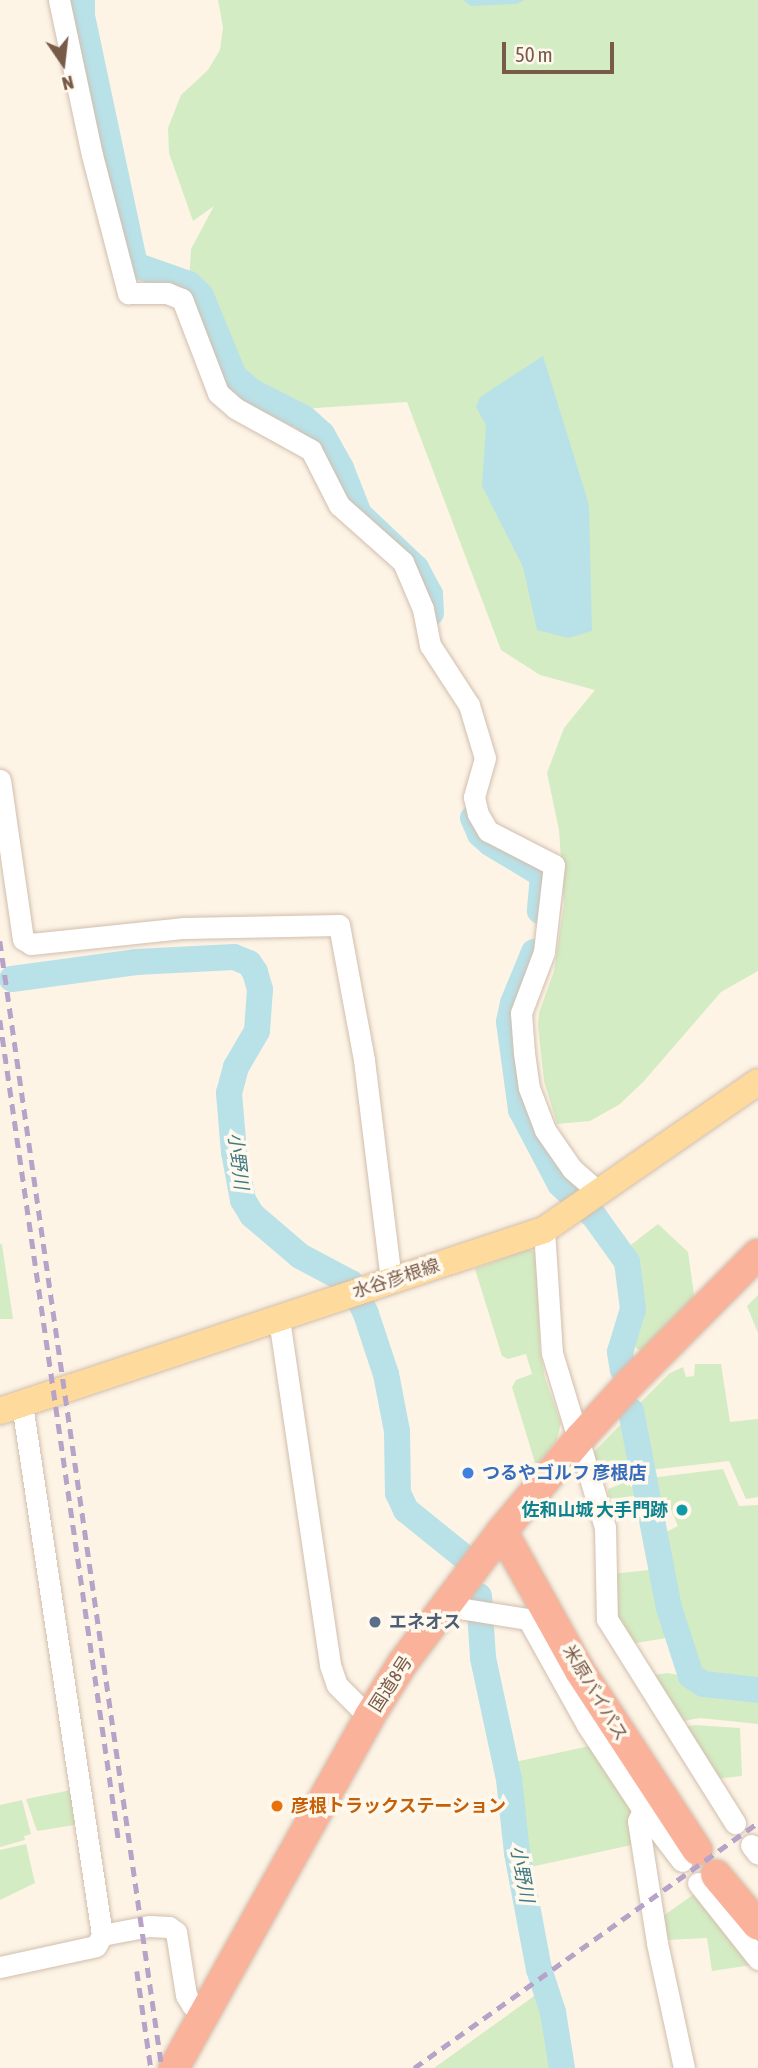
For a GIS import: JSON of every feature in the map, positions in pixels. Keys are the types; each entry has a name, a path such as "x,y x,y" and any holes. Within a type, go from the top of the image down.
{"highway":[{"name":"国道8号","path":"174,2068 369,1717 402,1664 470,1608 502,1531 631,1382 758,1254"},
{"name":"米原バイパス","path":"502,1531 580,1671 689,1855"},
{"path":"707,1879 758,1926"}],"main road":[{"name":"水谷彦根線","path":"11,1407 544,1230 585,1199 758,1082"}],"street":[{"path":"59,0 92,155 128,293 167,293 182,299 218,393 235,408 310,450 339,505 404,562 423,609 430,645 466,698 481,744 485,758 474,797 478,814 488,831 554,865 544,951 522,1013 524,1053 529,1088 545,1130 572,1170 585,1199"},
{"path":"0,780 23,939 31,944 184,928 339,925 364,1060 391,1281"},
{"path":"544,1230 552,1353 605,1527 607,1619 734,1823"},
{"path":"279,1319 330,1665 337,1685 369,1717"},
{"path":"0,1967 96,1946 102,1935 11,1407"},
{"path":"470,1608 528,1619 587,1725 643,1810 689,1855"},
{"path":"643,1810 638,1821 657,1944 684,2068"},
{"path":"707,1879 758,1959"},
{"path":"102,1935 149,1926 169,1927 176,1932 186,1995 192,2005 204,2014"}],"green space":[{"path":"218,0 758,0 758,971 721,992 644,1081 620,1104 590,1121 557,1124 544,1081 538,1026 539,1013 554,971 564,904 559,830 547,773 564,728 595,690 540,675 501,650 407,402 301,409 231,379 189,284 191,249 214,206 193,221 169,153 168,128 181,95 208,70 220,50 223,27"},
{"path":"658,1224 688,1252 695,1302 645,1354 632,1345 623,1251"},
{"path":"2,1244 13,1319 0,1319"},
{"path":"529,1249 536,1253 540,1350 545,1378 561,1423 557,1440 536,1466 512,1387 516,1380 532,1374 526,1354 508,1359 502,1356 475,1269"},
{"path":"758,1295 758,1333 747,1306"},
{"path":"695,1364 721,1364 730,1422 758,1419 758,1497 746,1499 729,1461 649,1470 636,1407 670,1373 683,1367 686,1377 694,1376"},
{"path":"624,1421 626,1426 630,1423 638,1473 601,1478 592,1454"},
{"path":"723,1469 739,1506 758,1505 758,1681 754,1682 698,1670 680,1618 664,1533 678,1526 671,1510 655,1516 650,1478"},
{"path":"639,1477 642,1495 609,1499 608,1489"},
{"path":"658,1569 673,1637 629,1644 612,1612 612,1574"},
{"path":"667,1673 685,1676 702,1689 758,1694 758,1724 700,1718 678,1722 647,1676"},
{"path":"694,1725 740,1728 742,1776 714,1779 680,1728"},
{"path":"590,1746 630,1805 636,1844 526,1868 510,1763"},
{"path":"76,1789 81,1824 37,1831 26,1799"},
{"path":"22,1800 31,1834 24,1836 25,1840 0,1847 0,1805"},
{"path":"26,1844 35,1883 0,1900 0,1850"},
{"path":"694,1894 752,1965 712,1971 707,1938 666,1940 659,1919"},
{"path":"537,1994 549,2039 552,2068 434,2068"}],"water":[{"path":"463,0 525,0 516,4 471,6"},
{"path":"543,356 589,505 592,631 568,638 537,630 523,567 482,486 486,425 476,407 480,397"}],"waterway":[{"path":"82,0 82,16 135,265 189,284 201,296 234,376 251,391 304,418 322,434 341,468 359,514 416,568 430,594 431,613"},
{"path":"473,818 480,834 490,843 543,875 540,911"},
{"path":"534,952 513,1003 509,1022 521,1110 560,1184 594,1216 627,1262 633,1309 620,1352 623,1370"},
{"name":"小野川","path":"12,979 136,962 234,957 249,963 260,989 257,1031 236,1067 229,1093 234,1152 243,1200 252,1215 300,1256 351,1283 366,1314 386,1374 397,1431 398,1493 406,1510 464,1557"},
{"path":"631,1411 669,1608 691,1676 704,1684 758,1690"},
{"name":"小野川","path":"479,1596 483,1658 509,1779 517,1853 539,1969 553,2012 562,2068"}],"railway":[{"path":"0,941 162,2068"},
{"path":"0,1020 119,1843"},
{"path":"414,2068 758,1823"},
{"path":"137,1971 151,2068"}],"place":[{"name":"つるやゴルフ 彦根店","path":"468,1473"},
{"name":"佐和山城 大手門跡","path":"682,1510"},
{"name":"エネオス","path":"375,1622"},
{"name":"彦根トラックステーション","path":"277,1806"}]}
